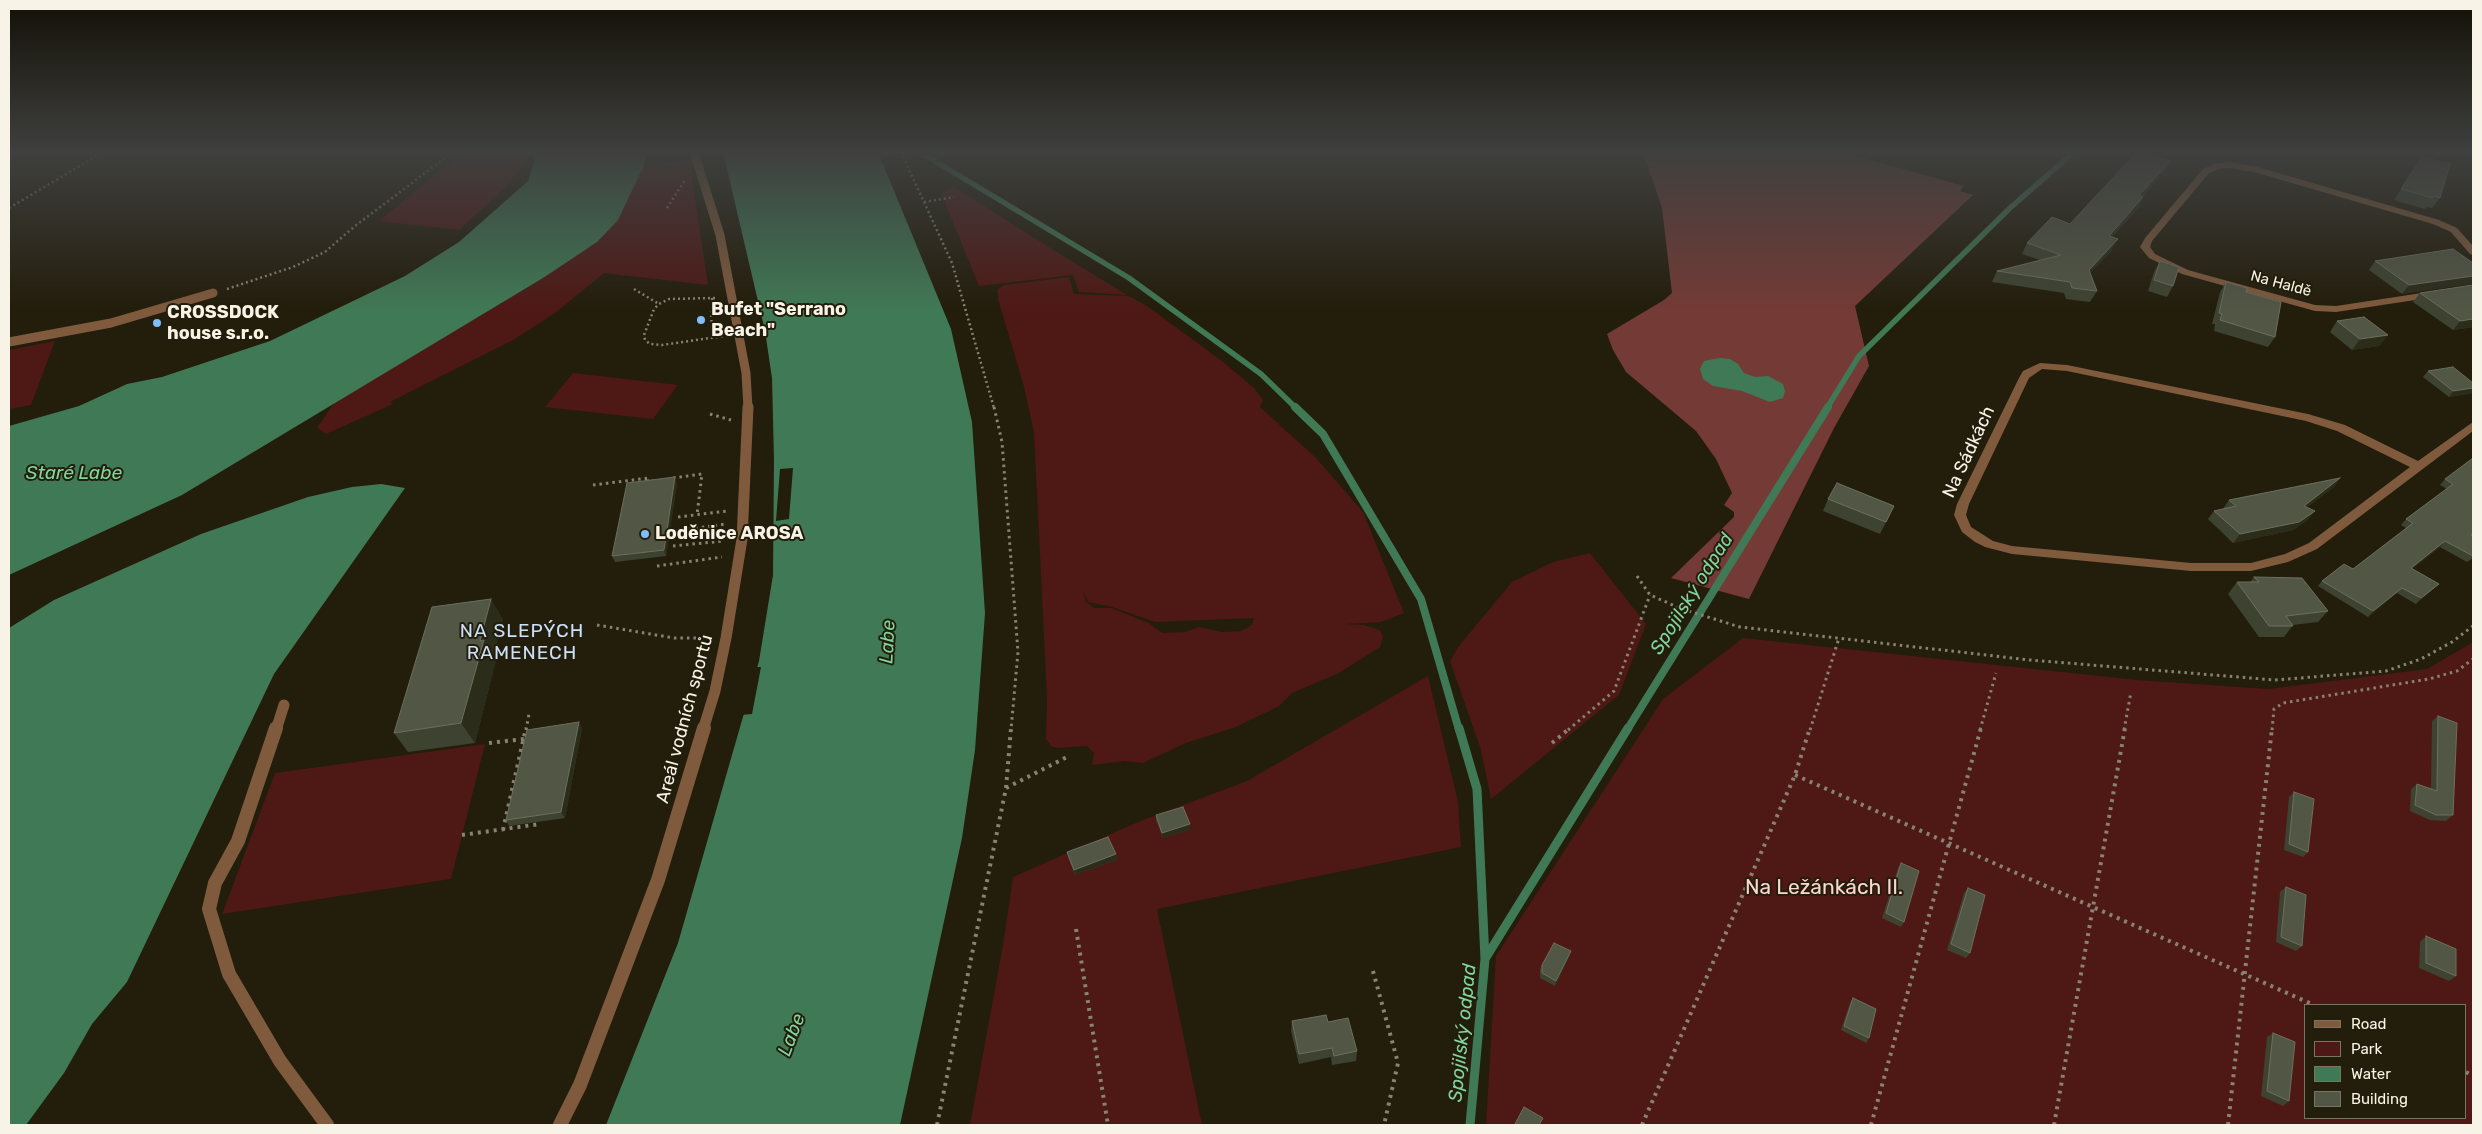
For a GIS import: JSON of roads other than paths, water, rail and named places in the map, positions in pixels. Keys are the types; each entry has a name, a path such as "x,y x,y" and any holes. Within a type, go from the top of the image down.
{"street":[{"name":"Na Haldě","path":"2178,205 2148,240 2145,247 2152,256 2184,272 2315,308 2336,309 2444,293"},
{"name":"Na Haldě","path":"2378,205 2436,222 2454,230 2473,252"},
{"name":"Na Sádkách","path":"2418,466 2360,437 2308,418 2067,368 2040,366 2032,369 2024,378 1963,504 1960,515 1966,528 1979,539 1989,544 2012,550 2198,568 2250,567 2288,558 2313,546 2473,426"}],"lane":[{"name":"Areál vodních sportů","path":"560,1125 580,1085 658,880 715,691 740,554 745,508 748,405 746,372 720,235 711,205"},
{"path":"9,342 111,323 213,293"},
{"path":"284,705 238,841 216,883 209,908 214,931 229,974 280,1061 327,1125"}],"water":[{"name":"Staré Labe","path":"501,205 625,205 618,220 597,242 543,278 182,495 9,575 9,426 79,406 127,384 162,377 270,341 405,276 459,242"},
{"name":"Labe","path":"735,205 900,205 951,329 972,422 985,613 975,750 962,838 900,1125 606,1125 678,943 759,661 773,575 774,460 772,378 765,331"},
{"path":"1720,358 1730,359 1738,364 1744,373 1755,377 1768,376 1783,384 1785,391 1783,398 1770,402 1742,391 1713,386 1703,379 1700,369 1704,361"},
{"path":"381,484 405,488 274,674 127,982 92,1024 64,1073 26,1125 9,1125 9,628 54,600 201,534 308,497 352,487"}],"waterway":[{"path":"1008,205 1129,278 1261,374 1296,408"},
{"name":"Spojilský odpad","path":"1827,408 1859,356 2014,205"},
{"path":"1295,407 1323,434 1421,599 1459,730"},
{"name":"Spojilský odpad","path":"1627,730 1828,407"},
{"path":"1459,728 1477,789 1485,959"},
{"name":"Spojilský odpad","path":"1485,959 1628,728"},
{"name":"Spojilský odpad","path":"1470,1125 1485,959"}],"place":[{"name":"Bufet \"Serrano Beach\"","path":"701,320"},
{"name":"CROSSDOCK house s.r.o.","path":"157,323"},
{"name":"Loděnice AROSA","path":"645,534"}],"district":[{"name":"NA SLEPÝCH RAMENECH","path":"522,643"}],"park label":[{"name":"Na Ležánkách II.","path":"1824,888"}]}
